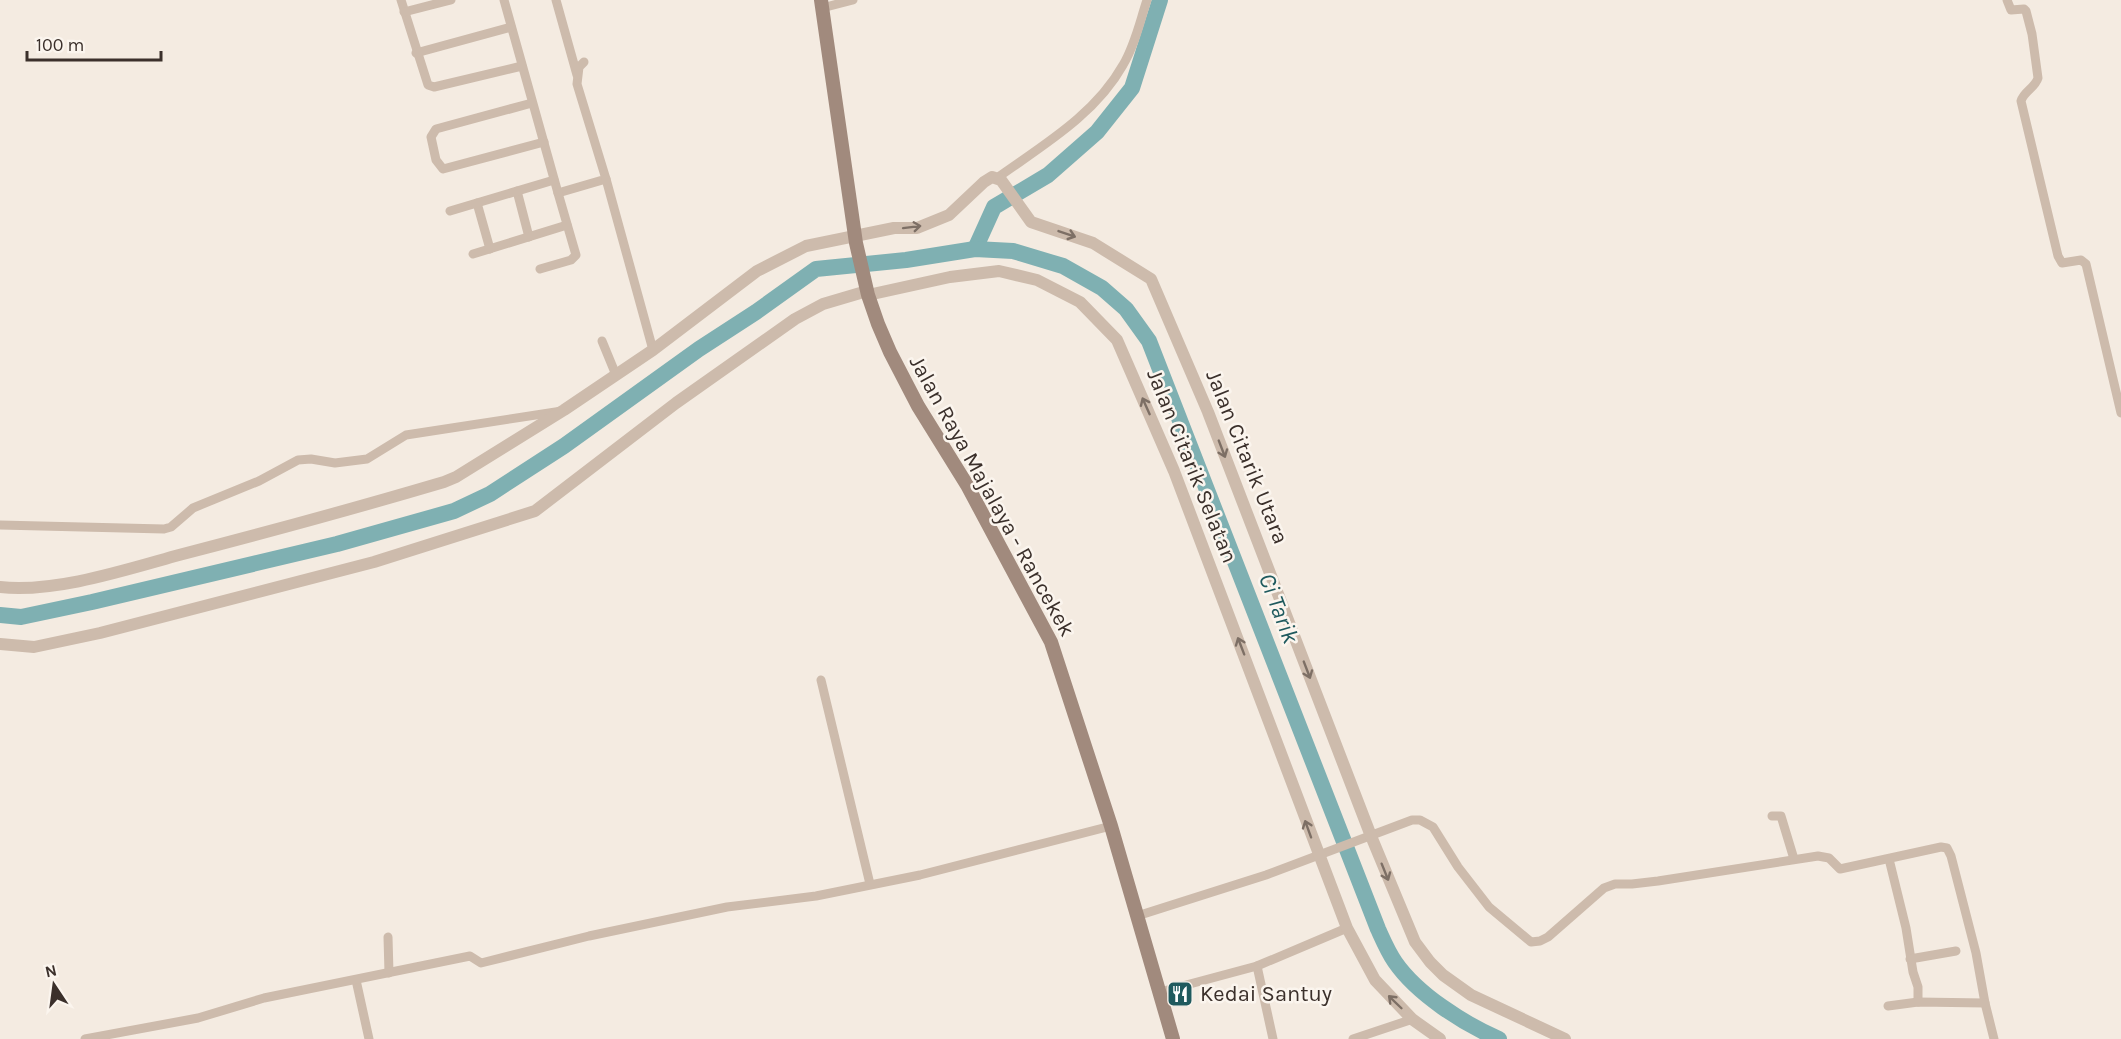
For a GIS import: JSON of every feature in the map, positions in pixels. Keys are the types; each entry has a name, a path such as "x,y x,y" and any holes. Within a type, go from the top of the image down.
{"main road":[{"name":"Jalan Raya Majalaya - Rancekek","path":"821,4 855,239 866,288 890,352 913,397 967,485 1050,642 1111,826 1173,1039"}],"street":[{"path":"401,0 426,82 434,87 522,66"},
{"path":"404,12 450,0"},
{"path":"504,0 576,255 571,260 540,269"},
{"path":"556,0 577,75"},
{"path":"821,4 853,0"},
{"path":"0,587 31,588 81,580 257,535 444,483 456,477 564,410 653,350 757,271 806,246 855,239 894,228 917,228 950,215 984,182 992,177 999,179 1073,123 1101,97 1124,64 1147,0"},
{"path":"2007,0 2011,10 2024,9 2026,11 2032,34 2036,81 2023,95 2021,101 2058,256 2062,262 2080,260 2086,264 2121,413"},
{"path":"416,52 512,27"},
{"path":"584,62 579,67 577,84 653,350"},
{"path":"532,103 436,129 431,137 436,160 443,169 544,142"},
{"path":"558,193 606,179"},
{"name":"Jalan Citarik Utara","path":"999,179 1031,222 1093,243 1150,279 1208,412 1369,836 1414,942 1443,975 1471,995 1565,1039"},
{"path":"450,211 554,180"},
{"path":"517,191 529,237"},
{"path":"477,203 490,249"},
{"path":"473,254 567,225"},
{"name":"Jalan Citarik Selatan","path":"0,644 34,647 100,633 374,562 535,511 676,403 795,319 823,304 866,288 999,271 1037,280 1080,303 1117,340 1174,471 1347,928 1375,980 1413,1019 1440,1039"},
{"path":"602,341 616,375"},
{"path":"0,525 164,529 171,527 194,508 259,481 298,460 311,459 335,463 358,460 375,455 406,435 564,410"},
{"path":"821,680 870,884"},
{"path":"1772,816 1781,816 1794,859"},
{"path":"1137,916 1321,855 1412,820 1427,822 1433,827 1458,867 1489,907 1531,942 1548,937 1608,886 1658,881 1818,856 1829,858 1840,869 1941,847 1949,851 1976,953 1994,1039"},
{"path":"85,1039 198,1018 264,998 470,956 481,963 589,936 728,907 816,896 920,875 1111,826"},
{"path":"1889,859 1906,928 1910,960 1918,987 1918,1002"},
{"path":"1160,992 1257,966 1347,928"},
{"path":"388,937 389,973"},
{"path":"1910,960 1956,951"},
{"path":"1257,966 1273,1039"},
{"path":"356,980 369,1039"},
{"path":"1888,1006 1918,1002 1985,1003"},
{"path":"1360,1038 1413,1019"}],"waterway":[{"path":"975,249 994,207 1048,175 1097,132 1132,88 1160,0"},
{"name":"Ci Tarik","path":"0,615 21,617 92,602 337,544 454,511 490,494 564,446 816,269 906,260 975,249 1013,251 1063,266 1102,288 1126,309 1149,341 1386,946 1404,974 1428,996 1471,1025 1499,1039"}],"place":[{"name":"Kedai Santuy","path":"1180,994"}]}
